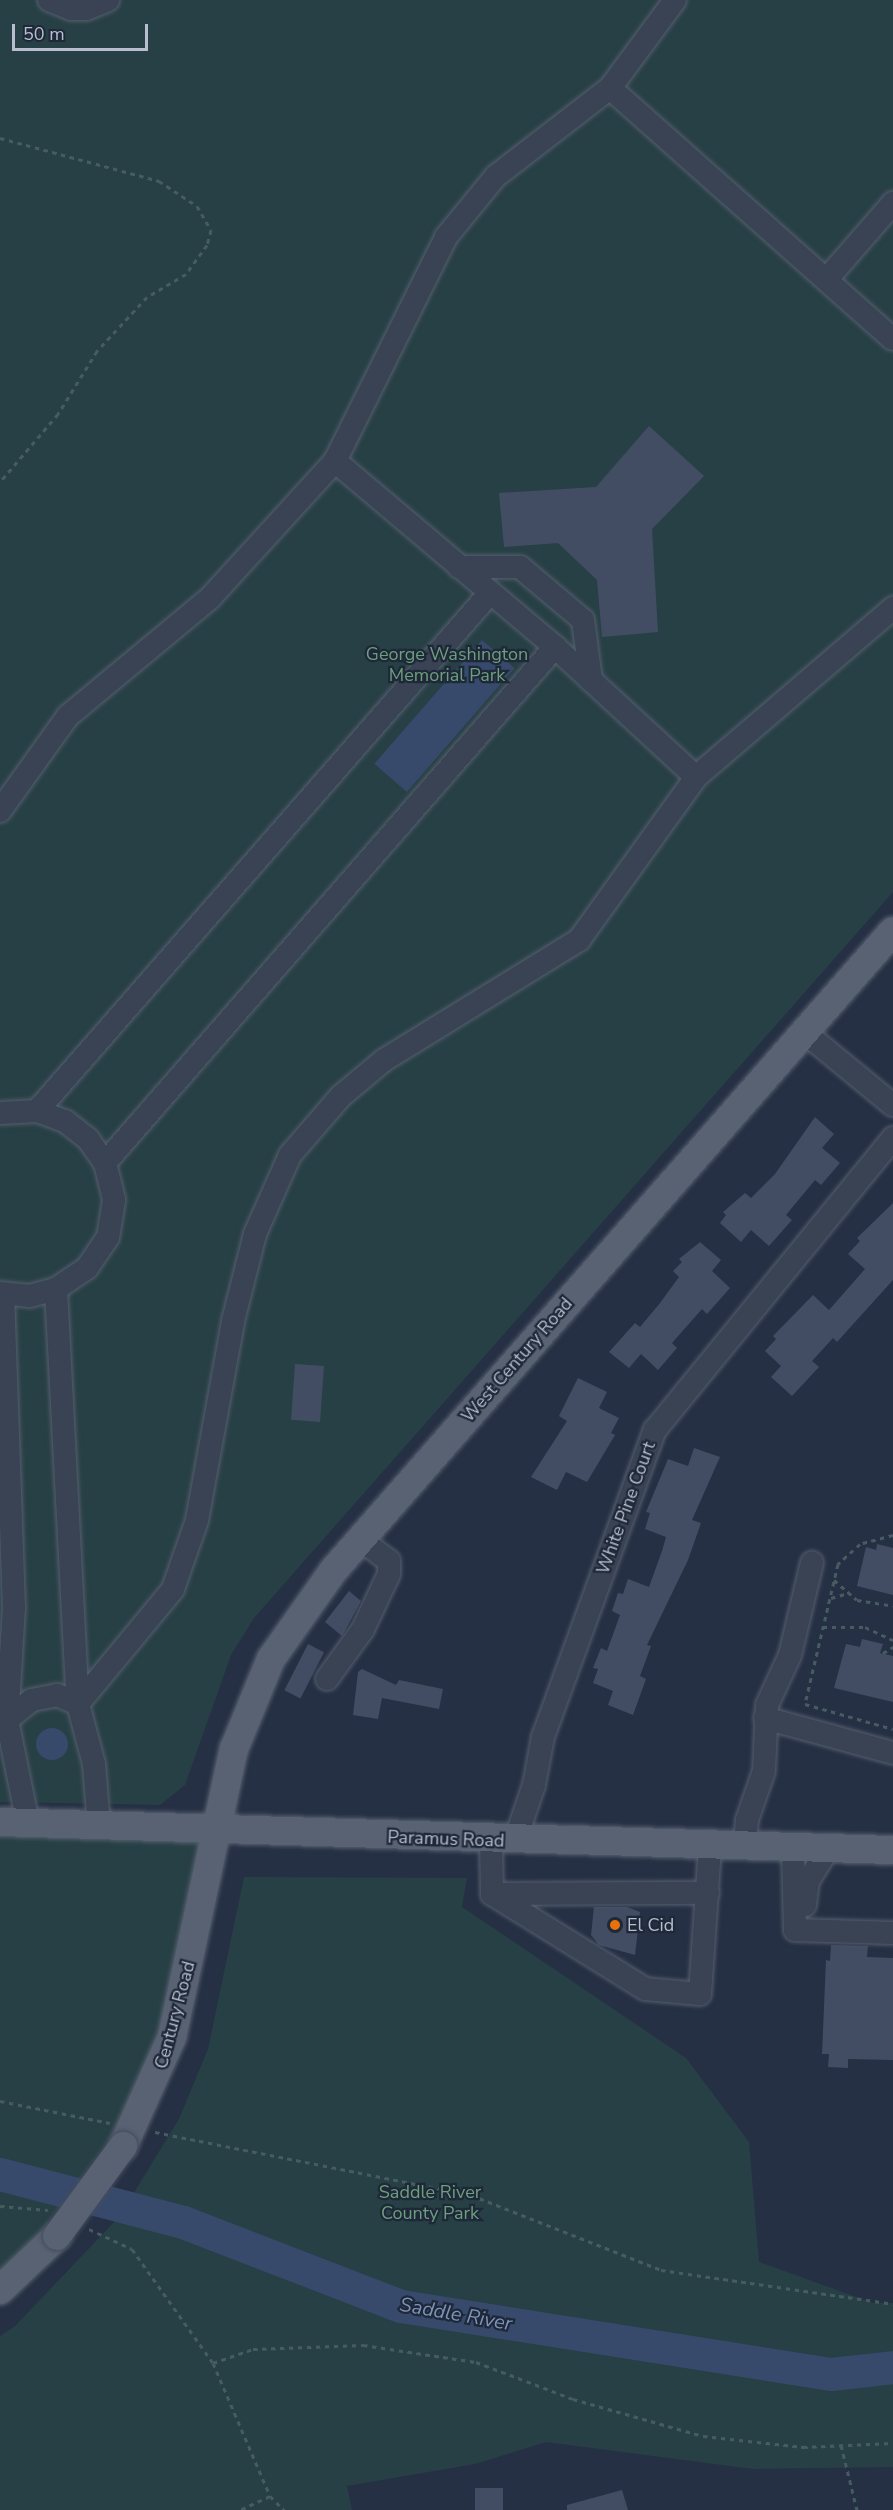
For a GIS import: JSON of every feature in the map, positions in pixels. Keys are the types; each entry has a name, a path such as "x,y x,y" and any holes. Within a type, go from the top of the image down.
{"main road":[{"name":"West Century Road","path":"218,1832 234,1749 251,1699 300,1614 360,1539 893,931"},
{"name":"Paramus Road","path":"14,1822 218,1832 893,1850"},
{"name":"Century Road","path":"0,2290 62,2224 128,2137 172,2037 218,1832"}],"street":[{"path":"49,0 71,9 108,0"},
{"path":"0,811 68,716 210,598 336,462 446,237 496,176 610,88 675,0"},
{"path":"610,88 893,339"},
{"path":"827,279 893,202"},
{"path":"336,462 555,647 696,777"},
{"path":"459,567 520,567 583,620 591,680"},
{"path":"37,1111 490,592"},
{"path":"78,1704 173,1589 197,1520 233,1321 255,1234 290,1155 341,1096 384,1059 579,940 696,777 893,608"},
{"path":"105,1163 555,647"},
{"path":"804,1032 893,1105"},
{"path":"0,1113 37,1111 65,1121 88,1139 105,1163 114,1200 108,1237 87,1268 56,1289 30,1296 2,1294 14,1607 4,1719 14,1822"},
{"name":"White Pine Court","path":"492,1894 503,1841 534,1785 543,1737 654,1430 893,1138"},
{"path":"56,1289 78,1704 94,1764 99,1826"},
{"path":"327,1679 363,1629 389,1574 389,1561 360,1539"},
{"path":"745,1847 747,1820 764,1771 765,1718 770,1695 790,1655 812,1563"},
{"path":"4,1719 32,1700 57,1695 78,1704"},
{"path":"765,1718 893,1753"},
{"path":"492,1894 645,1989 699,1994 710,1846"},
{"path":"793,1848 800,1930"},
{"path":"800,1930 804,1892 828,1849"},
{"path":"492,1894 708,1893"},
{"path":"800,1930 893,1933"}],"path":[{"path":"0,138 159,181 197,206 211,230 207,245 186,274 147,297 97,351 58,414 0,482"},
{"path":"887,1535 893,1530"},
{"path":"893,1535 860,1544 838,1564 806,1704 893,1729"},
{"path":"834,1580 849,1593 867,1603 893,1606"},
{"path":"830,1598 849,1593"},
{"path":"823,1627 865,1627 893,1640"},
{"path":"883,1653 893,1647"},
{"path":"0,2101 128,2137 471,2195 661,2270 893,2304"},
{"path":"0,2206 40,2206 62,2224 132,2249 213,2363 270,2496 284,2510"},
{"path":"213,2363 253,2349 363,2345 476,2362 573,2399 703,2436 803,2447 893,2443"},
{"path":"841,2445 857,2510"},
{"path":"240,2510 270,2496"}],"green space":[{"name":"George Washington Memorial Park","path":"0,0 893,0 893,892 254,1618 231,1655 185,1785 160,1805 0,1802"},
{"path":"0,1822 218,1832 159,2073 0,2290"},
{"name":"Saddle River County Park","path":"244,1877 467,1878 462,1907 686,2058 749,2142 759,2262 873,2303 893,2303 893,2467 753,2469 546,2442 475,2464 347,2486 352,2510 0,2510 0,2336 15,2326 119,2217 179,2119 208,2049"}],"water":[{"path":"482,640 514,668 407,792 374,764"},
{"path":"52,1728 63,1733 68,1744 63,1755 52,1760 41,1755 36,1744 41,1733"}],"building":[{"path":"649,426 704,476 652,529 658,632 602,637 597,580 558,543 504,547 499,493 596,487"},
{"path":"815,1117 834,1134 822,1148 840,1163 821,1185 815,1180 786,1215 792,1220 769,1246 751,1230 741,1242 720,1223 726,1215 723,1212 745,1193 751,1198 775,1174"},
{"path":"893,1203 893,1280 837,1342 833,1338 812,1361 819,1367 792,1396 771,1377 781,1366 765,1351 776,1339 773,1336 813,1295 829,1310 865,1269 848,1254 860,1241 857,1238"},
{"path":"700,1242 721,1260 712,1271 730,1288 707,1314 702,1309 672,1343 677,1348 658,1370 641,1354 629,1368 609,1352 635,1323 640,1327 660,1303 679,1277 673,1271 682,1262 679,1259"},
{"path":"295,1364 324,1366 320,1422 291,1420"},
{"path":"578,1378 607,1392 599,1408 619,1418 611,1433 615,1435 587,1482 566,1472 557,1490 531,1477 567,1421 559,1416"},
{"path":"694,1448 720,1457 692,1520 701,1523 688,1560 647,1645 651,1646 640,1676 646,1679 633,1715 608,1705 613,1691 593,1683 598,1669 593,1668 601,1648 607,1651 620,1615 612,1611 618,1593 623,1594 628,1579 649,1587 662,1551 666,1537 645,1529 650,1513 646,1512 668,1459 688,1466"},
{"path":"877,1544 893,1548 893,1595 857,1586 866,1547 876,1550"},
{"path":"349,1591 361,1601 342,1636 325,1622"},
{"path":"862,1639 883,1644 880,1653 893,1656 893,1702 834,1688 846,1644 860,1647"},
{"path":"308,1644 324,1652 300,1699 284,1690"},
{"path":"362,1669 396,1685 399,1680 443,1689 439,1709 382,1698 378,1719 353,1715 358,1672"},
{"name":"El Cid","path":"594,1907 627,1907 640,1912 635,1955 599,1945 591,1935"},
{"path":"831,1945 868,1946 867,1957 893,1958 893,2060 848,2059 848,2068 828,2067 829,2054 822,2054 826,1960 830,1961"},
{"path":"475,2488 503,2488 503,2510 475,2510"},
{"path":"622,2490 628,2510 567,2510 567,2505"}],"waterway":[{"name":"Saddle River","path":"0,2174 183,2222 401,2306 831,2374 893,2367"}],"place":[{"name":"El Cid","path":"615,1925"}]}
